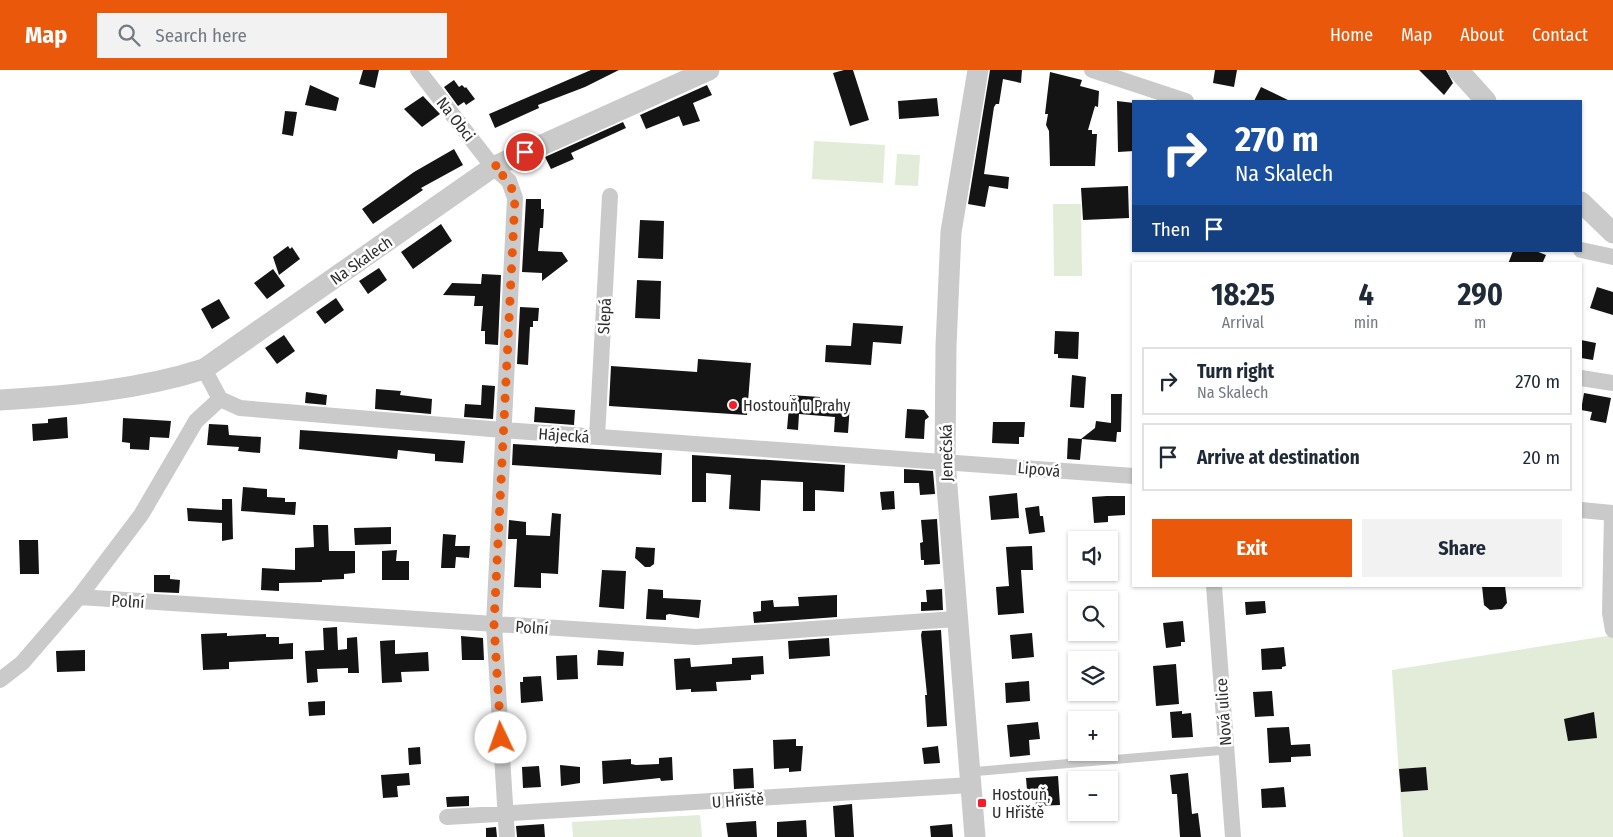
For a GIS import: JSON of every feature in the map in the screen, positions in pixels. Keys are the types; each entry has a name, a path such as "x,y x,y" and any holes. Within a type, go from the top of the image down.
{"street":[{"name":"Na Obci","path":"418,70 493,167 509,181 515,198 494,624 505,815"},
{"name":"Na Skalech","path":"0,400 69,396 170,380 204,369 493,167 709,70"},
{"name":"Jenečská","path":"975,837 956,619 945,461 946,346 951,232 978,70"},
{"path":"1092,70 1183,100"},
{"path":"1458,70 1485,100"},
{"name":"Slepá","path":"598,437 610,196"},
{"path":"1582,203 1613,233"},
{"path":"1582,250 1613,257"},
{"path":"0,680 22,663 78,597 141,515 196,421 220,399 204,369"},
{"path":"1582,378 1613,383"},
{"name":"Hájecká","path":"220,399 240,408 503,430 945,461"},
{"name":"Lipová","path":"945,461 1132,476"},
{"path":"1582,510 1613,513 1610,613 1613,630"},
{"name":"Nová ulice","path":"1214,587 1232,837"},
{"name":"Polní","path":"78,597 696,638 956,619"},
{"name":"U Hřiště","path":"447,817 505,815 971,779"},
{"path":"505,815 506,837"}],"lane":[{"path":"971,779 1226,750"}],"green space":[{"path":"814,141 885,145 883,183 812,179"},
{"path":"897,154 920,155 918,186 895,185"},
{"path":"1053,204 1081,204 1082,276 1054,276"},
{"path":"1613,635 1613,837 1403,837 1392,670"},
{"path":"700,815 702,837 573,837 572,822"}],"building":[{"path":"363,70 379,70 375,88 359,84"},
{"path":"591,70 619,70 585,87 538,105 539,108 495,128 489,114"},
{"path":"853,70 869,120 850,126 833,73"},
{"path":"990,70 1022,70 1021,83 1003,79 999,104 996,104 994,107 984,174 1009,177 1008,189 989,186 985,207 968,204"},
{"path":"1215,70 1237,70 1234,87 1213,83"},
{"path":"1419,70 1446,70 1453,83 1444,95"},
{"path":"1050,72 1082,80 1080,86 1099,91 1098,107 1095,106 1088,130 1092,130 1092,134 1097,134 1095,166 1050,166 1049,131 1046,125 1048,114 1045,114"},
{"path":"454,80 459,87 462,85 466,87 475,99 466,105 464,102 458,106 444,87"},
{"path":"310,85 339,98 336,111 305,105"},
{"path":"707,85 712,95 693,103 700,121 683,126 679,116 646,129 640,115"},
{"path":"1261,87 1288,100 1254,100"},
{"path":"423,96 440,114 422,127 404,109"},
{"path":"937,98 939,116 899,119 898,101"},
{"path":"1117,101 1132,103 1132,151 1118,152"},
{"path":"285,111 297,112 293,136 282,134"},
{"path":"623,122 626,128 571,153 574,159 551,169 545,157"},
{"path":"454,149 463,165 421,188 423,190 373,224 362,209 414,172"},
{"path":"1128,186 1129,218 1083,220 1081,188"},
{"path":"526,199 541,199 541,209 544,209 543,228 540,228 538,251 562,252 568,261 542,281 542,273 522,272"},
{"path":"640,220 664,221 663,259 638,258"},
{"path":"441,224 452,241 413,269 401,252"},
{"path":"288,246 290,249 292,247 300,259 279,275 273,257"},
{"path":"1513,252 1538,252 1546,255 1543,262 1509,262"},
{"path":"379,268 387,280 368,294 359,281"},
{"path":"273,269 285,286 267,299 254,283"},
{"path":"482,274 501,275 498,345 485,344 485,331 481,331 483,306 474,306 475,296 443,295 452,283 481,284"},
{"path":"637,280 661,281 660,319 635,318"},
{"path":"1597,287 1613,292 1613,315 1590,308"},
{"path":"336,298 344,310 325,324 316,312"},
{"path":"219,299 230,318 212,329 201,309"},
{"path":"520,307 539,308 538,321 533,321 533,327 530,327 528,365 517,364"},
{"path":"853,323 903,326 901,344 873,342 871,365 825,362 826,345 851,346"},
{"path":"1055,331 1079,332 1078,359 1058,358 1058,354 1054,354"},
{"path":"284,335 295,351 277,364 265,348"},
{"path":"1582,340 1596,343 1593,360 1582,358"},
{"path":"698,359 751,363 747,415 609,406 611,366 697,372"},
{"path":"1072,375 1086,377 1084,408 1070,407"},
{"path":"482,385 495,386 493,419 464,417 465,404 481,405"},
{"path":"376,389 401,391 400,395 432,399 431,414 375,409"},
{"path":"306,392 327,395 326,405 305,403"},
{"path":"1584,393 1611,398 1606,423 1590,420 1592,412 1582,410"},
{"path":"1111,394 1122,394 1121,432 1117,432 1116,442 1082,439 1080,460 1067,459 1068,438 1081,439 1095,428 1096,421 1111,423"},
{"path":"790,395 820,397 820,401 850,404 848,433 834,432 835,417 799,414 798,430 787,429"},
{"path":"535,407 575,410 574,425 534,422"},
{"path":"907,409 924,410 929,417 925,420 924,439 905,438"},
{"path":"67,417 68,438 33,441 32,424 48,423 48,419"},
{"path":"123,418 171,421 169,438 150,437 149,450 130,449 130,443 122,442"},
{"path":"993,422 1025,422 1024,437 1019,437 1019,444 992,443"},
{"path":"209,424 228,425 229,435 261,437 260,453 238,451 239,447 207,445"},
{"path":"300,430 465,441 463,463 435,461 435,454 398,450 397,459 299,449"},
{"path":"513,444 662,453 661,475 512,465"},
{"path":"692,455 845,465 844,492 815,490 815,511 803,511 803,482 761,480 760,511 729,509 731,475 706,473 706,502 692,502"},
{"path":"904,469 933,471 935,494 920,495 919,483 904,483"},
{"path":"243,487 267,489 267,497 285,498 285,502 296,502 295,515 241,511"},
{"path":"894,491 895,509 882,510 880,492"},
{"path":"1017,493 1019,518 991,520 989,496"},
{"path":"1125,496 1125,515 1108,516 1108,522 1094,523 1092,497"},
{"path":"222,499 232,499 233,539 222,541 222,523 188,521 187,508 222,510"},
{"path":"1039,506 1040,516 1043,516 1045,532 1029,534 1025,508"},
{"path":"552,513 561,514 558,574 541,573 541,588 514,587 517,539 508,539 509,520 526,522 526,535 550,536"},
{"path":"937,519 940,564 924,565 924,560 921,560 920,543 923,542 921,520"},
{"path":"313,525 328,525 329,551 355,551 355,573 344,574 344,579 322,580 322,582 279,583 279,591 261,590 262,568 295,570 295,548 314,547"},
{"path":"391,527 391,544 355,545 354,528"},
{"path":"443,534 456,535 455,546 470,546 469,558 456,557 455,568 441,568"},
{"path":"19,540 38,540 39,574 20,574"},
{"path":"1032,546 1033,570 1021,570 1024,613 998,615 996,587 1009,586 1006,547"},
{"path":"636,547 655,548 654,564 650,567 645,567 635,558"},
{"path":"397,550 396,561 409,561 409,580 382,580 382,551"},
{"path":"602,570 626,571 624,609 599,607"},
{"path":"154,575 170,575 170,579 180,580 179,593 154,592"},
{"path":"1482,587 1505,587 1507,603 1502,609 1490,610 1484,605"},
{"path":"648,589 663,590 663,598 701,600 699,618 669,614 666,615 666,620 646,619"},
{"path":"942,589 943,610 921,611 921,602 927,602 926,590"},
{"path":"837,595 837,617 754,623 753,612 761,611 761,601 773,600 774,607 799,606 798,597"},
{"path":"1265,601 1266,613 1246,615 1245,602"},
{"path":"1183,621 1185,642 1181,642 1181,646 1166,648 1163,623"},
{"path":"337,627 338,650 347,649 347,638 357,637 359,673 348,673 348,668 317,669 318,682 307,683 305,651 324,650 323,628"},
{"path":"941,630 947,726 927,727 925,695 927,695 921,635 922,631"},
{"path":"227,633 227,636 266,634 266,637 279,637 279,644 293,643 293,659 229,662 229,669 203,670 201,634"},
{"path":"1032,633 1034,657 1012,659 1010,635"},
{"path":"461,636 483,638 484,660 462,660"},
{"path":"829,638 830,656 789,659 788,641"},
{"path":"395,640 395,654 428,652 429,671 401,672 402,682 382,683 380,641"},
{"path":"1284,647 1286,666 1282,667 1282,669 1262,670 1261,649"},
{"path":"85,650 85,671 57,672 56,651"},
{"path":"598,650 624,652 623,666 597,665"},
{"path":"577,655 578,679 557,680 556,656"},
{"path":"763,656 764,674 751,675 751,680 716,682 717,691 691,692 691,689 676,690 674,659 690,658 691,667 732,664 732,658"},
{"path":"1176,664 1179,704 1156,706 1153,666"},
{"path":"541,676 543,701 521,703 520,682 523,682 523,677"},
{"path":"1029,681 1030,701 1006,703 1005,683"},
{"path":"1272,691 1274,716 1255,717 1253,692"},
{"path":"325,701 325,715 309,716 308,702"},
{"path":"1182,711 1182,714 1191,713 1193,737 1172,738 1170,712"},
{"path":"1594,712 1597,738 1568,741 1564,719"},
{"path":"1038,722 1040,739 1029,740 1030,755 1010,757 1007,725"},
{"path":"1289,727 1291,745 1310,744 1311,756 1291,757 1291,762 1269,763 1267,728"},
{"path":"796,739 796,746 803,746 801,771 789,772 789,768 774,769 773,740"},
{"path":"938,746 940,763 924,764 922,748"},
{"path":"420,747 421,764 409,765 408,748"},
{"path":"672,757 673,780 661,781 660,778 603,784 602,761 631,759 631,764 636,765 659,764 659,758"},
{"path":"560,765 580,767 580,783 561,786"},
{"path":"539,766 541,787 523,788 522,767"},
{"path":"1426,767 1428,790 1401,792 1399,769"},
{"path":"753,768 754,788 734,789 733,769"},
{"path":"409,773 410,785 397,786 398,797 383,798 381,775"},
{"path":"1188,773 1192,814 1198,813 1201,837 1180,837 1177,794 1172,794 1170,775"},
{"path":"1058,776 1060,805 1036,806 1035,790 1027,790 1026,778"},
{"path":"1284,787 1286,807 1262,808 1261,789"},
{"path":"469,796 469,806 447,807 446,797"},
{"path":"852,804 854,837 835,837 833,806"},
{"path":"806,820 807,837 777,837 777,822"},
{"path":"756,821 757,837 728,837 726,823"},
{"path":"544,824 545,837 517,837 516,826"},
{"path":"952,824 953,837 931,837 930,826"},
{"path":"496,827 497,837 486,837 486,828"}],"place":[{"name":"Hostouň u Prahy","path":"733,405"},
{"name":"Hostouň, U Hřiště","path":"982,803"}],"route":[{"path":"501,738 494,624 515,198 509,181 493,167 525,152"}]}
